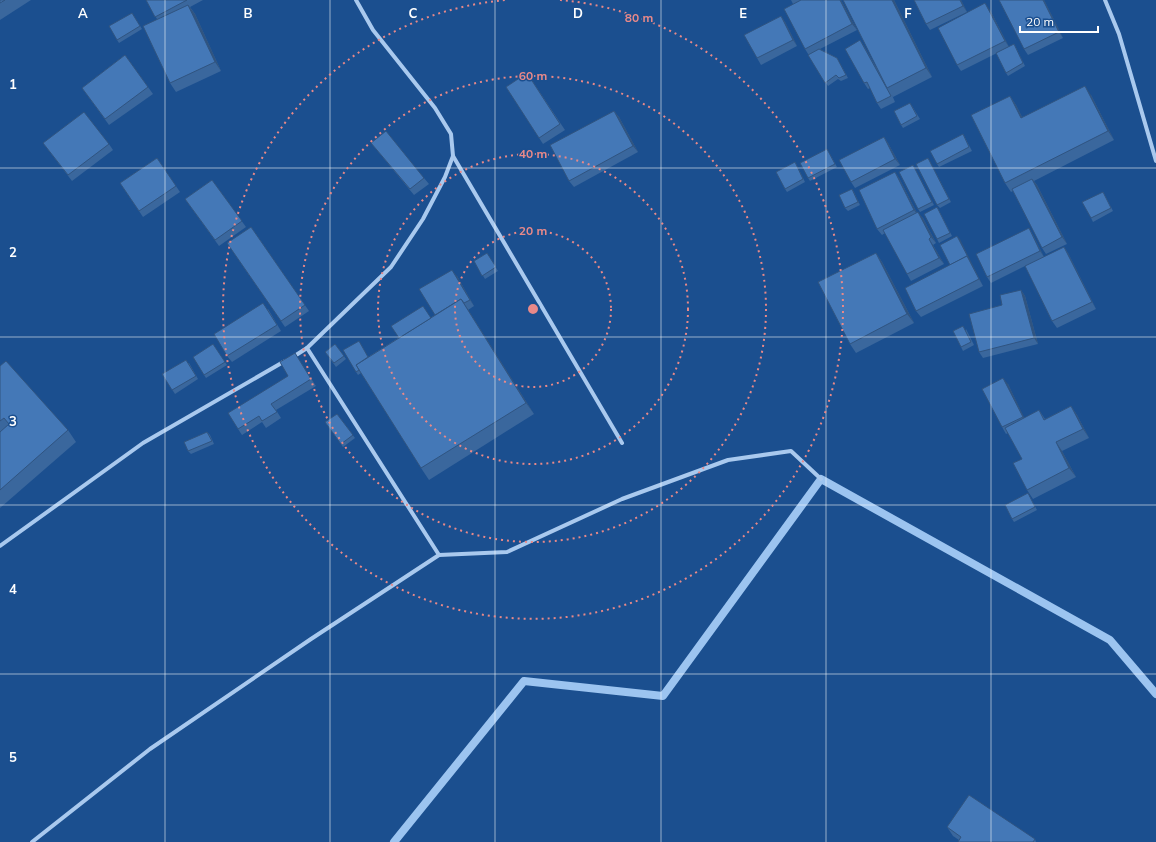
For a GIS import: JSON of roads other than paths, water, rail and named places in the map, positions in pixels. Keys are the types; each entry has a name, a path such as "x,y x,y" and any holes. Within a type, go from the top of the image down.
{"street":[{"path":"356,0 373,30 435,108 451,134 453,156 622,442"},
{"path":"1105,0 1119,34 1156,162"},
{"path":"0,546 143,443 307,348 391,267 423,219 445,177 453,156"},
{"path":"307,348 439,556"},
{"path":"32,842 150,749 311,639 439,556 507,552 622,499 728,460 791,451 821,479"}],"waterway":[{"path":"394,842 524,681 663,696 821,479 1110,640 1156,694"}]}
